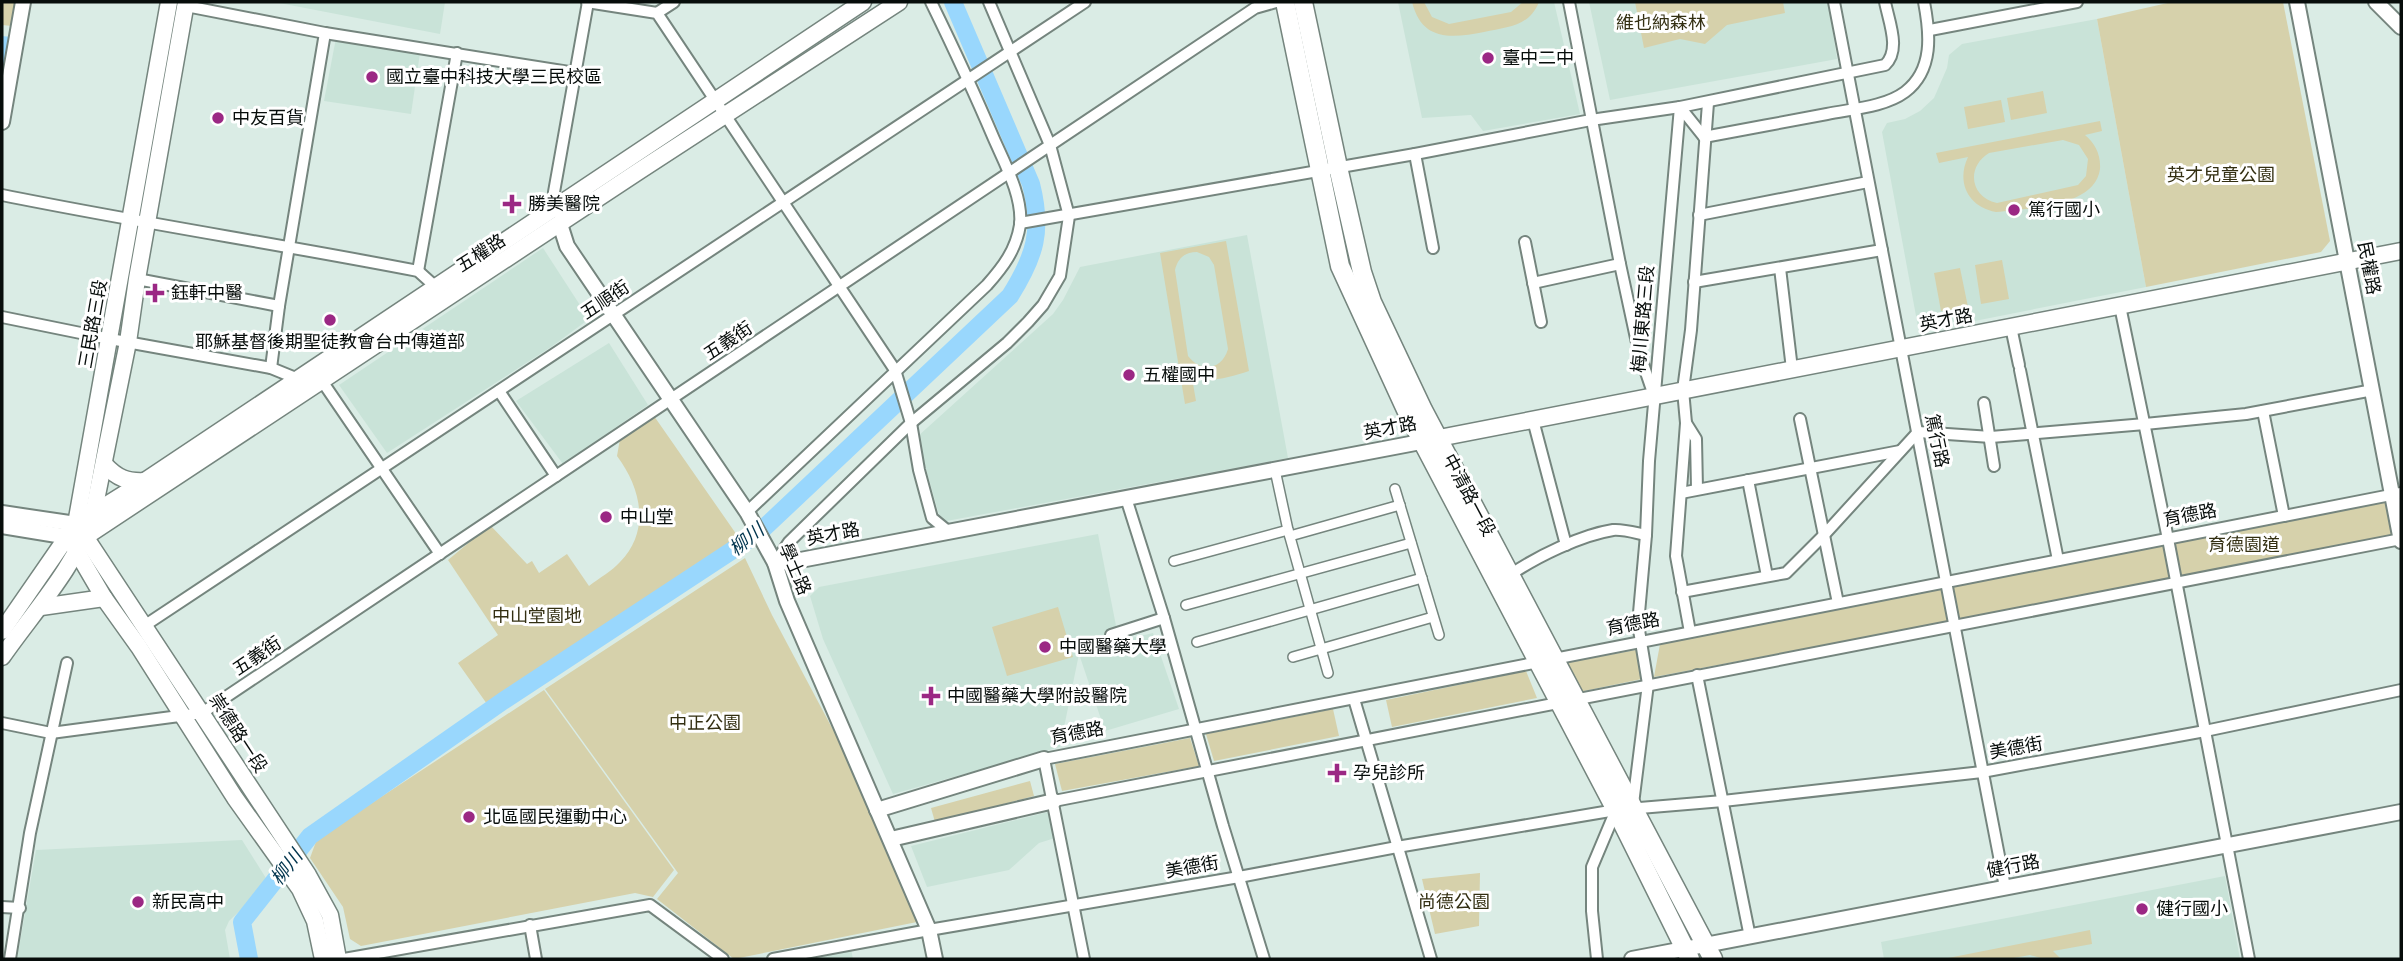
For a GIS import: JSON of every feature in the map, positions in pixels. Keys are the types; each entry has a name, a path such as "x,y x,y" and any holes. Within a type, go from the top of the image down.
{"main road":[{"name":"三民路三段","path":"2,657 41,607 77,537 169,2"},
{"name":"五權路","path":"77,537 323,381 555,207 863,2"},
{"name":"五權路","path":"93,515 298,379 560,224 898,2"},
{"name":"中清路一段","path":"1285,2 1329,169"},
{"name":"中清路一段","path":"1303,2 1329,169 1340,266 1624,809 1709,953"},
{"name":"三民路三段","path":"2,631 93,515 128,342 186,4"},
{"name":"英才路","path":"1431,440 2401,251"},
{"name":"中清路一段","path":"1431,440 1510,575 1546,661"},
{"path":"105,465 115,475 126,480 145,481"},
{"name":"崇德路一段","path":"77,537 104,598 235,798 282,862 304,882 330,915 341,959"},
{"name":"崇德路一段","path":"77,537 144,626 290,848 304,882 323,959"},
{"path":"41,607 104,598"},
{"name":"中清路一段","path":"1624,809 1688,955"}],"street":[{"path":"2,122 23,2"},
{"path":"560,224 554,192 587,2 657,13 674,2"},
{"path":"750,518 895,370 987,285 1006,264 1016,242 1020,223 1013,171 973,77 931,2"},
{"path":"775,563 789,542 909,418 1007,343 1042,305 1060,276 1069,216 1049,147 1005,55 989,2"},
{"name":"五順街","path":"144,626 1085,2"},
{"name":"五義街","path":"202,713 1049,147 1253,5 1276,2"},
{"path":"1569,2 1620,264 1639,352 1654,396"},
{"name":"篤行路","path":"1834,2 2005,887"},
{"path":"1020,223 1415,154 1591,120 1708,103 1877,68 1892,58 1894,48 1885,2"},
{"path":"1704,137 1854,109 1892,99 1906,92 1927,61 1930,30 1924,2"},
{"path":"1930,30 2070,2"},
{"name":"民權路","path":"2297,2 2373,390 2397,494 2401,539"},
{"path":"2376,2 2401,27"},
{"path":"186,4 325,33 575,73"},
{"path":"657,13 895,370 901,384 932,518 949,532"},
{"path":"271,368 325,33"},
{"path":"418,271 457,52"},
{"path":"1690,632 1676,556 1686,423 1684,390 1708,103"},
{"path":"1680,107 1704,137"},
{"name":"梅川東路三段","path":"1597,959 1592,911 1592,867 1624,809 1648,684 1638,624 1654,396 1680,107"},
{"path":"1415,154 1433,248"},
{"path":"1699,215 1868,182"},
{"path":"2,195 130,221 290,246 418,271 442,293"},
{"name":"學士路","path":"560,224 566,245 750,518 775,563 787,601 929,930 935,959"},
{"path":"1525,242 1541,322"},
{"path":"1694,282 1882,250"},
{"path":"1533,283 1620,264"},
{"path":"1780,268 1792,369"},
{"path":"137,279 279,306"},
{"path":"2120,306 2168,538 2249,959"},
{"path":"2,317 271,368 298,379 323,381 440,554"},
{"path":"2011,327 2058,560"},
{"path":"1682,592 1786,573 1917,432 1991,437 2145,424 2246,414 2373,390"},
{"path":"499,391 556,477"},
{"path":"1984,403 1994,466"},
{"path":"2263,411 2284,516"},
{"path":"1800,419 1838,603"},
{"path":"1533,420 1566,545"},
{"path":"1686,423 1696,439 1698,489"},
{"name":"英才路","path":"775,563 1431,440"},
{"path":"1681,493 1900,451"},
{"path":"1275,470 1289,533 1328,673"},
{"path":"1748,480 1767,576"},
{"path":"1395,489 1439,635"},
{"name":"育德路","path":"877,810 1044,759 2397,494"},
{"path":"1126,498 1264,959"},
{"path":"1174,561 1400,505"},
{"path":"2,513 77,537"},
{"path":"2,526 77,537"},
{"path":"1510,575 1566,545 1614,530 1646,535"},
{"path":"891,839 1054,801 2401,539"},
{"path":"1186,605 1411,542"},
{"path":"1197,642 1422,579"},
{"path":"1293,657 1433,617"},
{"path":"1111,635 1164,618"},
{"path":"10,959 30,833 67,663"},
{"path":"1697,675 1750,937"},
{"name":"美德街","path":"773,959 1624,809 1723,801 1982,772 2206,731 2401,690"},
{"path":"1354,699 1431,959"},
{"path":"2,723 51,733 202,713"},
{"path":"1044,759 1084,959"},
{"name":"健行路","path":"1632,959 1709,953 1750,937 2401,812"},
{"path":"341,959 650,905 723,959"},
{"path":"2,907 20,908"},
{"path":"530,925 536,959"}],"shaded area":[{"name":"國立臺中科技大學三民校區","path":"274,2 445,2 440,34"},
{"name":"臺中二中","path":"1398,2 1554,2 1580,114 1483,131 1471,115 1422,118"},
{"name":"臺中二中","path":"1589,2 1828,2 1837,59 1610,100"},
{"name":"篤行國小","path":"2097,19 2146,287 1919,332 1882,132 1887,123 1905,119 1920,111 1934,98 1947,68 1949,55 1962,44"},
{"name":"國立臺中科技大學三民校區","path":"336,38 420,53 411,114 324,101"},
{"name":"五權國中","path":"1247,235 1288,458 941,522 917,437 1053,314 1080,267"},
{"path":"543,248 589,319 551,347 387,453 339,385"},
{"path":"609,343 648,405 563,464 516,401"},
{"path":"1098,534 1119,641 1153,633 1179,709 1105,731 1079,654 1060,747 893,794 823,639 810,596 819,587"},
{"path":"1048,812 1055,838 1039,843 1009,870 927,887 911,846"},
{"name":"新民高中","path":"242,840 269,883 229,921 225,930 230,959 17,959 36,850"},
{"name":"健行國小","path":"2225,876 2240,959 1884,959 1881,942"},
{"path":"851,949 853,959 803,959 803,957"}],"green space":[{"path":"2,2 16,2 12,26 2,25"},
{"path":"1412,2 1424,2 1432,17 1449,24 1511,12 1523,2 1539,2 1529,17 1516,24 1501,29 1450,36 1431,31 1423,24"},
{"name":"維也納森林","path":"1635,2 1783,2 1785,13 1727,25 1705,44 1680,39 1644,48"},
{"name":"英才兒童公園","path":"2172,2 2283,2 2330,241 2321,252 2146,287 2097,19"},
{"path":"2043,91 2047,113 2011,120 2007,98"},
{"path":"2001,100 2005,122 1968,129 1964,107"},
{"path":"2100,121 2102,131 2085,135 2098,154 2100,169 2095,182 2086,192 2073,199 2041,207 1996,212 1978,205 1964,184 1963,175 1968,157 1939,163 1936,153","holes":["2063,140 2079,145 2088,159 2086,176 2078,185 1997,203 1981,195 1974,181 1977,166 1989,153"]},
{"path":"1226,241 1249,371 1214,380 1192,378 1196,401 1185,404 1160,253","holes":["1197,252 1209,257 1214,265 1228,349 1216,365 1205,367 1188,356 1175,270 1180,259 1189,253"]},
{"path":"2002,260 2009,299 1981,304 1975,265"},
{"path":"1960,268 1968,307 1941,311 1934,273"},
{"name":"中山堂園地","path":"654,416 739,538 487,704 458,663 498,635 448,560 490,525 527,564 532,561 539,573 567,554 589,586 620,562 630,550 636,536 639,523 637,495 617,456 620,439"},
{"name":"育德園道","path":"2389,498 2395,535 2179,577 2171,541"},
{"name":"育德園道","path":"2163,543 2170,579 1959,619 1952,584"},
{"name":"中正公園","path":"745,558 772,615 857,775 917,922 734,959 657,899 678,873 545,689"},
{"path":"1944,586 1951,621 1654,677 1660,644"},
{"path":"1058,607 1073,657 1007,676 992,627"},
{"path":"1636,650 1642,679 1579,692 1564,663"},
{"path":"1526,671 1537,698 1392,727 1386,700"},
{"path":"544,690 674,870 653,897 635,893 361,946 350,939 343,907 310,858 317,839"},
{"path":"1333,709 1339,736 1214,761 1206,734"},
{"path":"1190,738 1199,766 1062,791 1055,764"},
{"path":"1030,781 1034,796 935,822 931,808"},
{"name":"尚德公園","path":"1480,873 1479,926 1435,934 1422,879"},
{"path":"2090,930 2092,944 2053,951 2061,959 2044,959 2030,955 2008,959 1943,959"}],"water":[{"path":"2,36 11,37 2,95"}],"waterway":[{"name":"柳川","path":"249,959 242,922 310,836 503,701 765,527 1010,296 1031,255 1036,230 1035,201 1031,184 953,2"}],"place":[{"name":"臺中二中","path":"1488,58"},
{"name":"國立臺中科技大學三民校區","path":"372,77"},
{"name":"中友百貨","path":"218,118"},
{"name":"勝美醫院","path":"512,204"},
{"name":"篤行國小","path":"2014,210"},
{"name":"鈺軒中醫","path":"155,293"},
{"name":"耶穌基督後期聖徒教會台中傳道部","path":"330,320"},
{"name":"五權國中","path":"1129,375"},
{"name":"中山堂","path":"606,517"},
{"name":"中國醫藥大學","path":"1045,647"},
{"name":"中國醫藥大學附設醫院","path":"931,696"},
{"name":"孕兒診所","path":"1337,773"},
{"name":"北區國民運動中心","path":"469,817"},
{"name":"新民高中","path":"138,902"},
{"name":"健行國小","path":"2142,909"}]}
